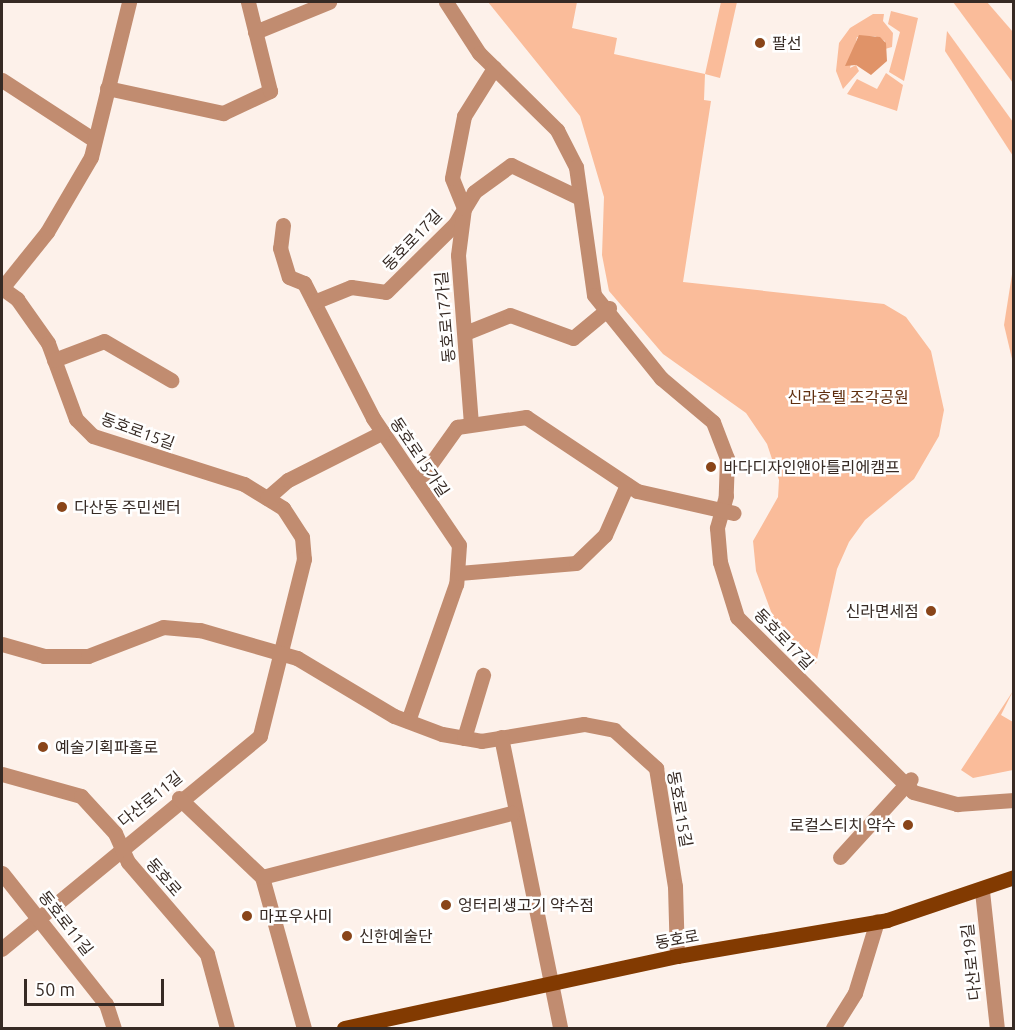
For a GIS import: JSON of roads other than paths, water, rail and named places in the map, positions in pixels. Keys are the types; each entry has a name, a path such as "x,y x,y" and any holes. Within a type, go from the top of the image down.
{"main road":[{"name":"동호로","path":"344,1029 373,1025 549,982 677,956 877,921 982,891 1014,877"}],"street":[{"name":"동호로15길","path":"129,2 94,140 75,192 2,288 17,299 54,360 76,419 93,436 244,484 283,508 302,537 304,559 284,654"},
{"path":"107,88 222,112 270,91 248,2"},
{"path":"255,32 329,2"},
{"name":"동호로17길","path":"446,2 494,69 557,130 576,167 594,295 661,378 713,422 726,458 728,512 717,528 720,562 737,617 908,782 957,804 1014,800"},
{"name":"동호로17길","path":"464,208 452,178 455,151 464,116 494,69"},
{"path":"2,80 94,140"},
{"name":"동호로17길","path":"314,302 351,287 386,292 464,208 474,192 511,165 580,198"},
{"name":"동호로17가길","path":"464,208 458,255 471,424"},
{"name":"동호로15가길","path":"283,225 280,248 289,277 304,284 383,432 459,545 459,573 408,722"},
{"path":"465,333 510,315 573,338 607,309"},
{"path":"54,360 104,341 171,381"},
{"path":"417,483 457,427 526,417 627,485 728,512"},
{"path":"267,498 288,480 383,432"},
{"path":"459,573 576,563 605,535 627,485"},
{"name":"동호로15길","path":"2,644 44,656 88,656 164,627 200,630 284,654 408,722 464,738 501,736 584,724 614,730 643,751 656,768 675,886 677,956"},
{"name":"다산로11길","path":"2,949 122,845 260,736 284,654"},
{"path":"464,738 483,675"},
{"path":"501,736 512,813 560,1029"},
{"name":"동호로","path":"2,774 81,796 122,845 128,862 207,954 227,1029"},
{"path":"840,857 908,782"},
{"path":"179,798 262,877 304,1029"},
{"path":"262,877 512,813"},
{"name":"동호로11길","path":"2,873 106,1004 114,1029"},
{"name":"다산로19길","path":"982,891 998,1029"},
{"path":"833,1029 855,993 877,921"}],"place":[{"name":"팔선","path":"760,43"},
{"name":"바다디자인앤아틀리에캠프","path":"711,467"},
{"name":"다산동 주민센터","path":"62,507"},
{"name":"신라면세점","path":"931,611"},
{"name":"예술기획파홀로","path":"43,747"},
{"name":"로컬스티치 약수","path":"908,825"},
{"name":"엉터리생고기 약수점","path":"446,905"},
{"name":"마포우사미","path":"247,916"},
{"name":"신한예술단","path":"347,936"}],"park label":[{"name":"신라호텔 조각공원","path":"848,397"}]}
